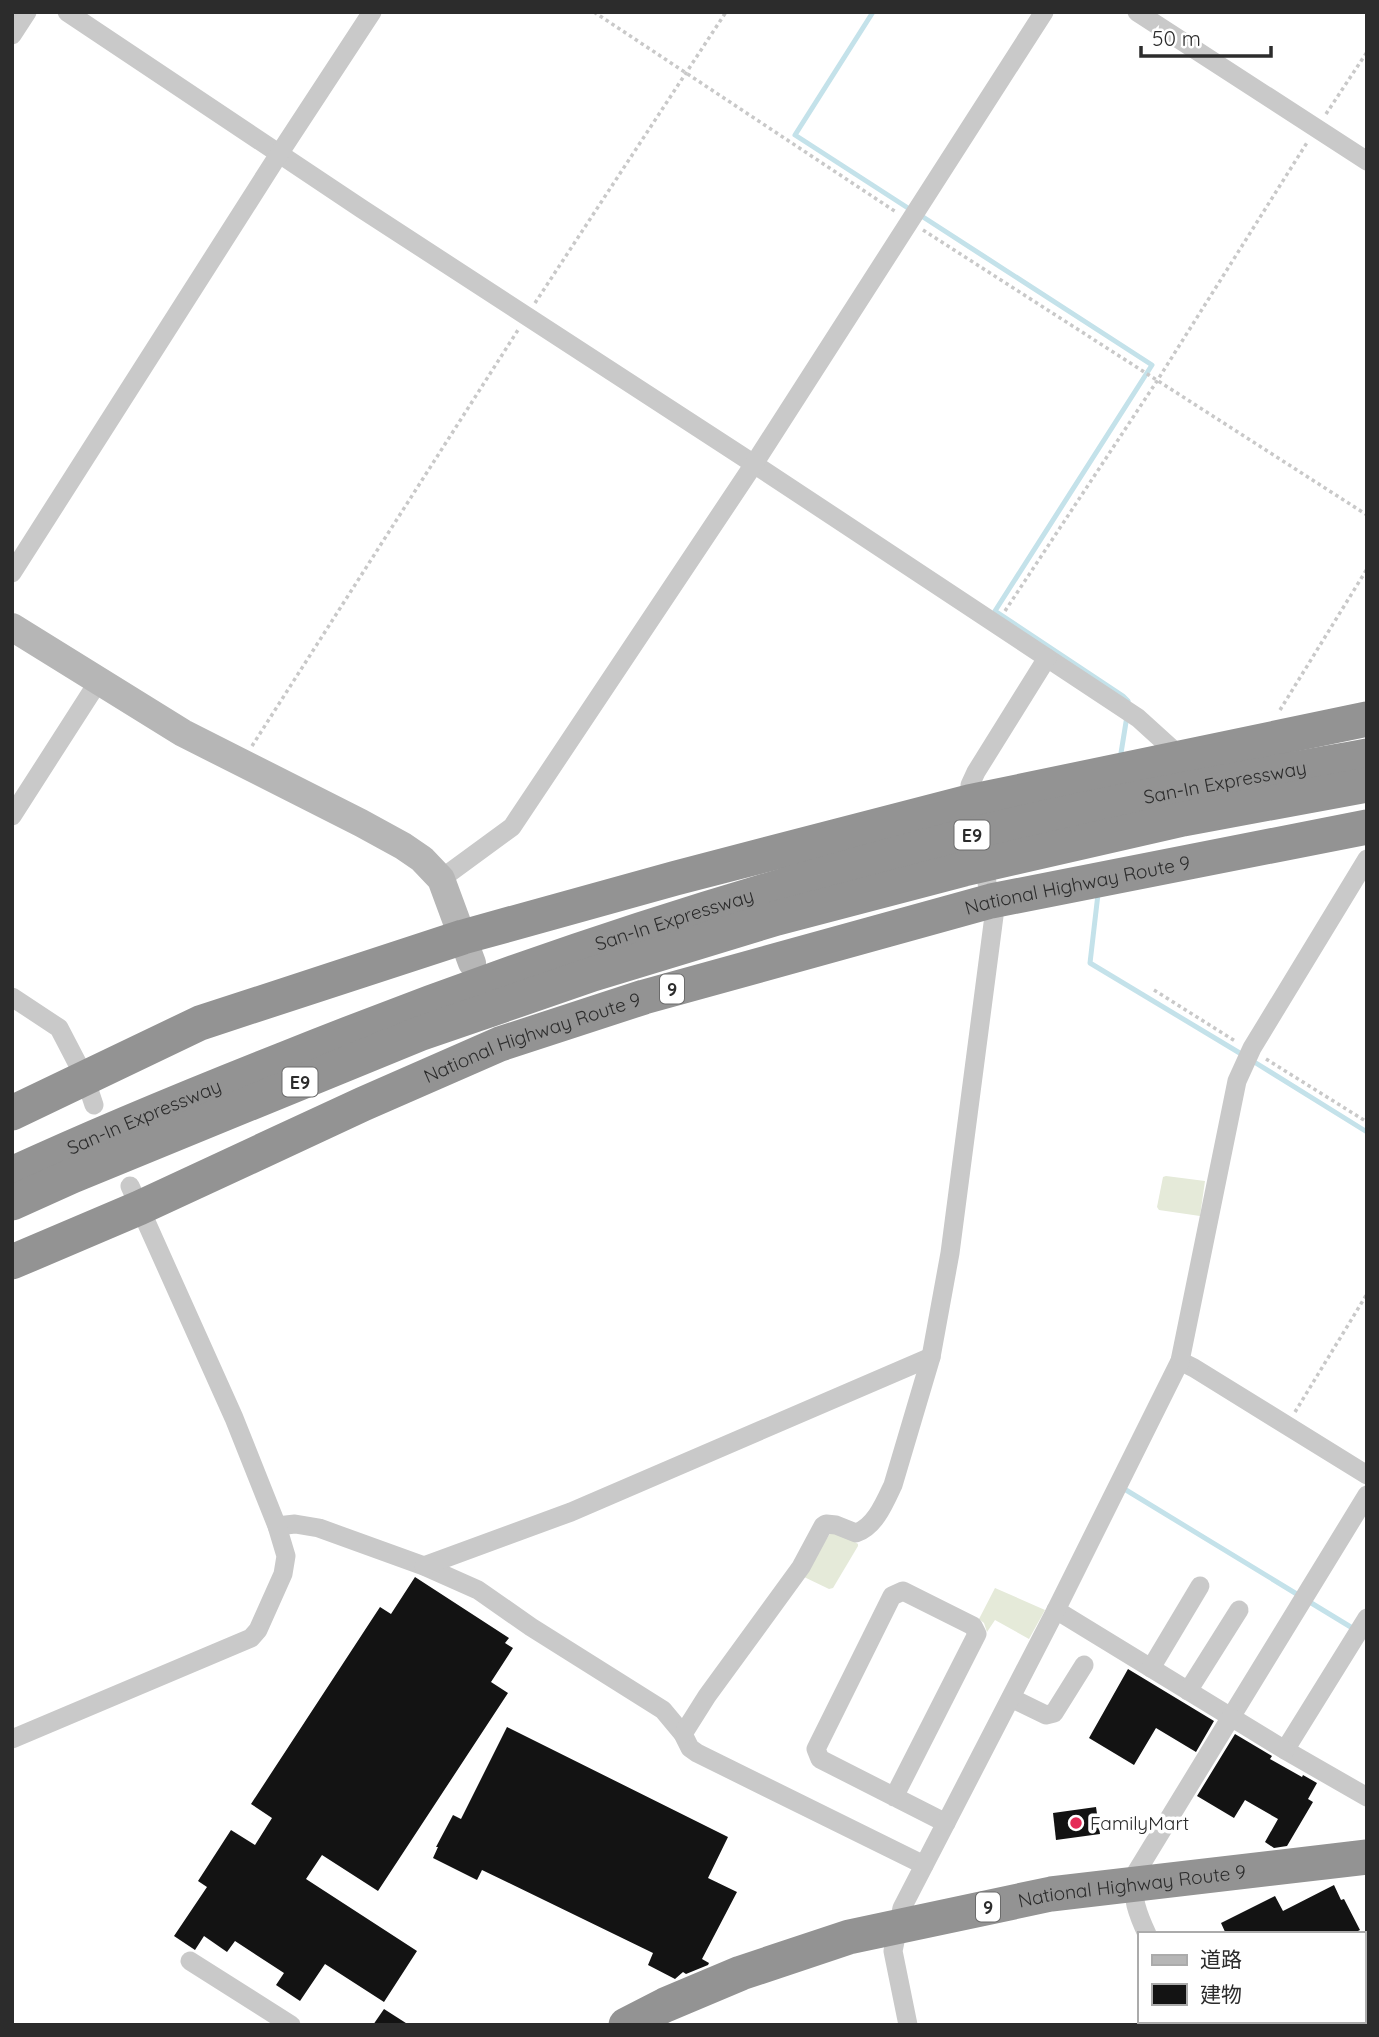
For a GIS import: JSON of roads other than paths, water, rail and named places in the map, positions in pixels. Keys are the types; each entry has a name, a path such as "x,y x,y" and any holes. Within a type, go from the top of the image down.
{"highway":[{"path":"12,1113 90,1091 200,1023 467,950 676,878 1181,757 1367,719"},
{"name":"San-In Expressway","path":"12,1174 188,1098 406,1010 584,947 755,894 955,839 1169,791 1367,756"},
{"name":"San-In Expressway","path":"12,1203 419,1034 593,974 777,918 964,869 1183,819 1367,785"},
{"name":"National Highway Route 9","path":"12,1262 135,1197 363,1104 496,1034 644,997 989,890 1367,827"},
{"name":"National Highway Route 9","path":"626,2025 666,2015 753,1969 849,1937 900,1925 1051,1894 1367,1857"}],"street":[{"path":"12,35 27,12"},
{"path":"67,12 1138,718 1181,757"},
{"path":"12,573 372,12"},
{"path":"441,878 512,827 754,464 1044,12"},
{"path":"1137,12 1367,161"},
{"path":"12,627 155,717 403,846 422,859 441,878 467,950"},
{"path":"971,808 970,785 976,772 1047,658"},
{"path":"12,816 99,682"},
{"path":"908,2025 894,1951 902,1908 1056,1610 1180,1361 1237,1082 1252,1048 1367,859"},
{"path":"683,1734 707,1696 801,1567 823,1526 831,1524 852,1532 865,1530 884,1504 893,1485 931,1357 953,1227 994,916 989,890"},
{"path":"12,997 59,1028 90,1091"},
{"path":"12,1739 251,1639 258,1630 283,1574 286,1556 278,1526 234,1418 135,1197"},
{"path":"424,1566 571,1511 931,1357"},
{"path":"1180,1361 1194,1367 1367,1475"},
{"path":"1146,1932 1137,1913 1134,1876 1367,1495"},
{"path":"278,1526 295,1524 319,1528 424,1566 478,1590 531,1627 663,1710 697,1754 924,1865"},
{"path":"1151,1668 1200,1586"},
{"path":"894,1797 976,1634 973,1626 902,1591 892,1596 817,1749 820,1759 894,1797 946,1823"},
{"path":"1056,1610 1367,1797"},
{"path":"1188,1691 1238,1610"},
{"path":"1285,1750 1367,1618"},
{"path":"1011,1698 1046,1715 1054,1713 1084,1665"},
{"path":"190,1961 291,2025"}],"waterway":[{"path":"873,12 795,135 911,210"},
{"path":"920,215 1152,365 995,611 1128,701"},
{"path":"1121,753 1127,716"},
{"path":"1098,894 1090,963 1243,1055"},
{"path":"1251,1060 1367,1132"},
{"path":"1126,1490 1300,1596"},
{"path":"1308,1601 1354,1629"}],"place":[{"name":"FamilyMart","path":"1076,1823"}]}
